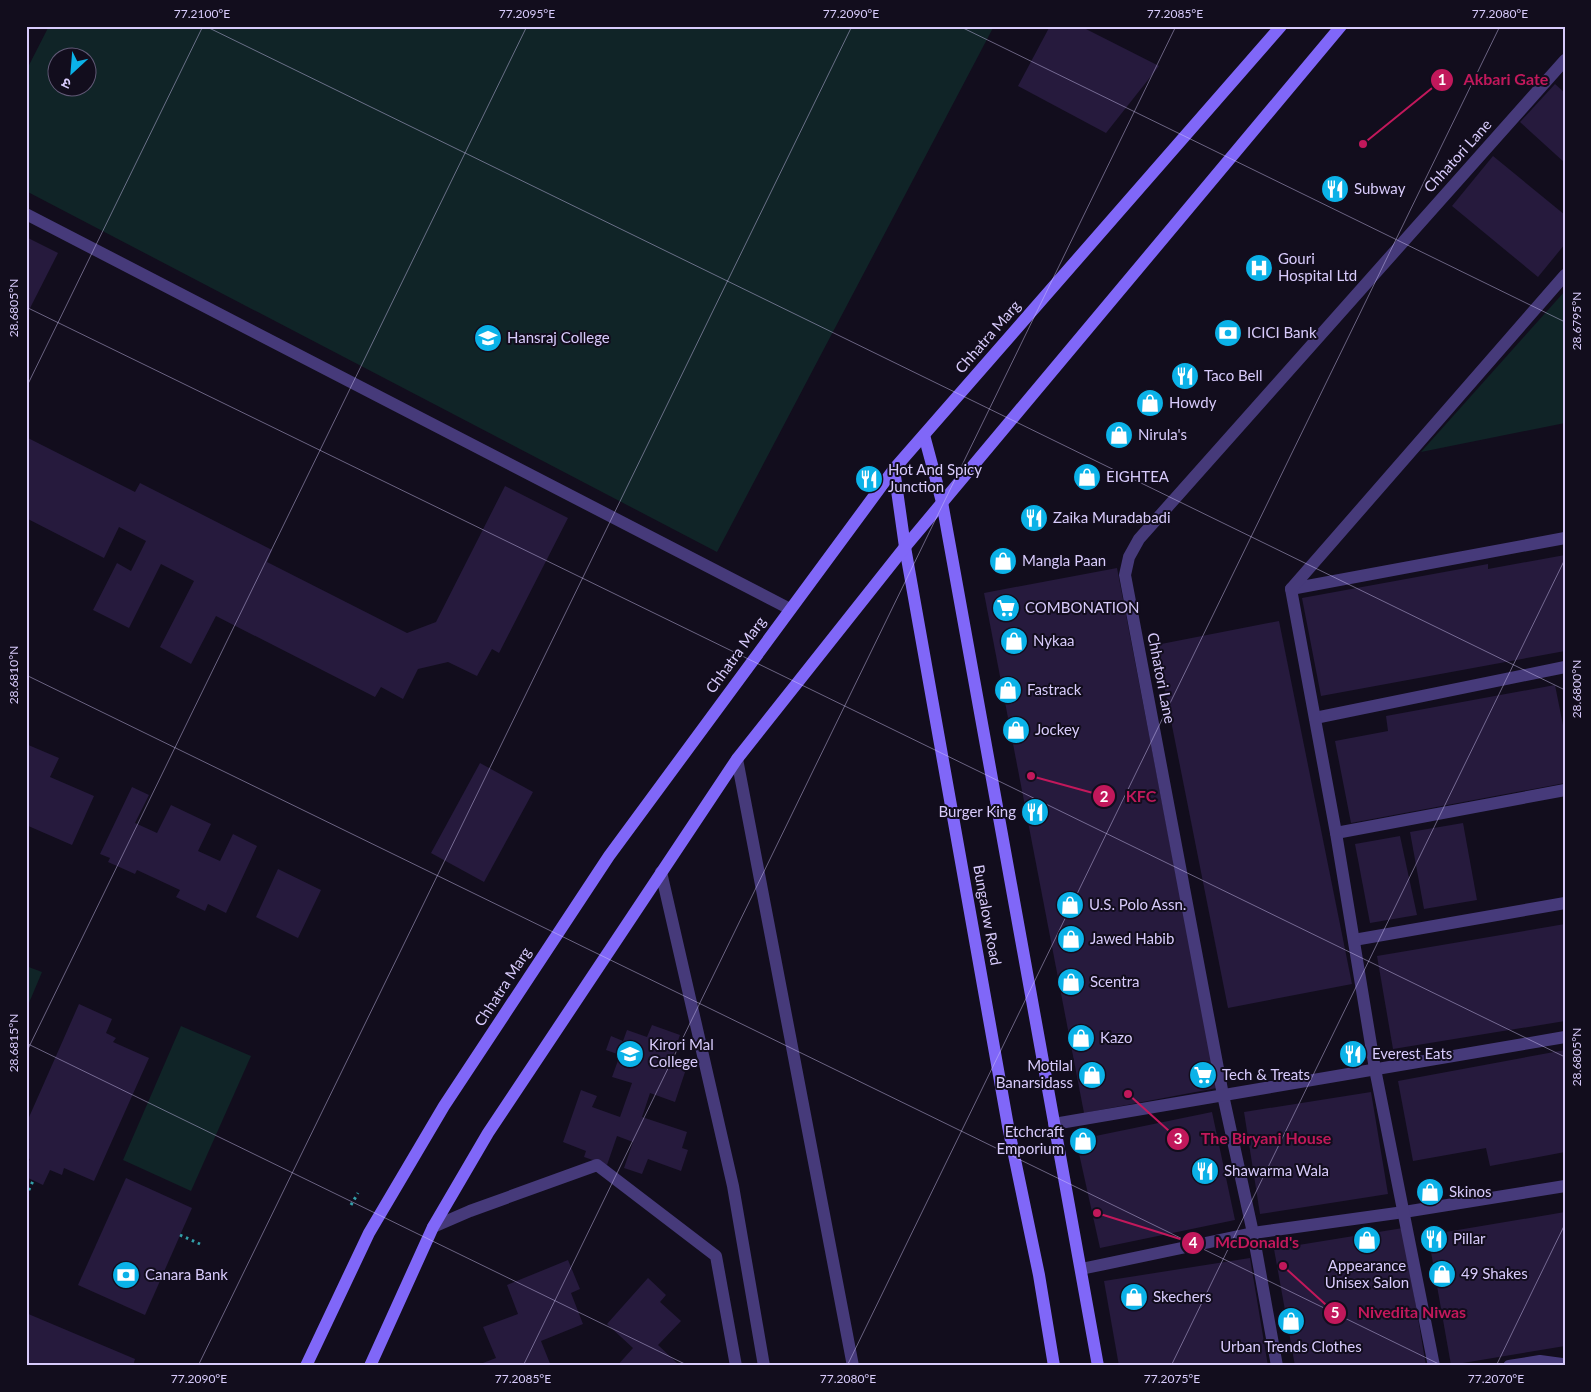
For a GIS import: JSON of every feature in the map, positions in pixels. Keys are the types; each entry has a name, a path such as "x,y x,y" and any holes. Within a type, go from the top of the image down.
{"street":[{"name":"Chhatra Marg","path":"306,1366 369,1234 444,1106 608,856 894,469 1281,26"},
{"path":"370,1366 433,1227 488,1133 737,759 942,502 1341,26"},
{"name":"Chhatori Lane","path":"1277,1366 1253,1233 1223,1095 1125,575 1129,557 1139,539 1565,60"},
{"path":"26,214 790,609"},
{"path":"1291,589 1565,275"},
{"path":"924,435 942,502 1098,1366"},
{"name":"Bungalow Road","path":"894,469 905,547 1008,1126 1039,1275 1054,1366"},
{"path":"1291,589 1565,538"},
{"path":"1291,589 1336,833 1375,1069 1434,1366"},
{"path":"1315,718 1565,666"},
{"path":"737,759 853,1366"},
{"path":"1336,833 1565,790"},
{"path":"661,872 733,1186 764,1366"},
{"path":"1354,940 1565,903"},
{"path":"1054,1124 1565,1037"},
{"path":"433,1227 470,1211 598,1164 716,1256 736,1366"},
{"path":"1081,1268 1253,1233 1404,1212 1565,1186"},
{"path":"1510,1366 1540,1361 1563,1364"}],"path":[{"path":"26,1196 33,1180"},
{"path":"180,1235 200,1244"}],"green space":[{"path":"49,26 994,26 717,552 26,191 26,71"},
{"path":"1565,291 1565,423 1421,452"},
{"path":"26,966 42,972 26,1010"},
{"path":"181,1026 251,1056 191,1191 123,1160"}],"building":[{"path":"1050,26 1080,26 1159,66 1106,133 1018,86"},
{"path":"1555,84 1565,93 1565,163 1520,122"},
{"path":"1493,156 1565,215 1565,244 1538,277 1452,206"},
{"path":"26,237 58,253 26,316"},
{"path":"26,437 135,492 140,483 272,550 267,562 407,633 436,622 505,486 568,518 499,653 492,649 477,676 448,662 418,669 403,699 381,687 375,697 216,616 191,664 160,647 194,581 161,564 129,628 93,610 117,563 131,571 146,541 119,527 104,558 26,518"},
{"path":"1565,555 1565,651 1321,696 1302,598 1488,564 1488,569"},
{"path":"1117,568 1217,1088 1084,1113 984,593"},
{"path":"1279,621 1352,984 1228,1008 1156,645"},
{"path":"1555,685 1565,735 1565,783 1351,823 1335,741 1388,731 1386,716"},
{"path":"26,744 59,758 50,777 94,796 72,845 26,825"},
{"path":"480,763 533,792 484,882 431,853"},
{"path":"132,787 149,795 135,823 157,833 171,805 211,824 198,851 220,861 233,834 257,846 226,913 208,904 205,911 176,897 180,890 137,870 135,874 108,862 110,858 100,854"},
{"path":"1463,823 1477,900 1424,909 1410,832"},
{"path":"1400,836 1417,915 1370,923 1355,844"},
{"path":"278,869 321,890 298,938 256,917"},
{"path":"1565,924 1565,1021 1393,1049 1377,956"},
{"path":"79,1004 112,1019 106,1033 116,1038 113,1042 149,1058 94,1181 64,1168 62,1175 50,1170 43,1185 26,1177 26,1167 30,1159 26,1158 26,1124"},
{"path":"652,1025 680,1035 670,1064 686,1069 675,1102 650,1093 642,1117 687,1132 682,1148 688,1150 681,1171 648,1159 642,1174 624,1168 633,1142 617,1136 607,1165 584,1157 586,1151 563,1142 581,1090 597,1096 592,1107 620,1117 632,1083 612,1077 620,1055 606,1050 611,1036 623,1041 627,1030 647,1037"},
{"path":"1565,1050 1565,1152 1490,1166 1486,1148 1413,1161 1398,1081"},
{"path":"1371,1092 1388,1194 1260,1214 1244,1112"},
{"path":"1212,1112 1235,1220 1100,1248 1076,1140"},
{"path":"126,1178 192,1208 145,1315 78,1285"},
{"path":"1565,1212 1565,1346 1451,1365 1428,1235"},
{"path":"1403,1228 1426,1366 1295,1366 1274,1249"},
{"path":"1250,1258 1268,1366 1119,1366 1104,1281"},
{"path":"568,1260 580,1289 571,1293 583,1324 541,1341 551,1366 475,1366 496,1358 483,1327 518,1314 507,1285"},
{"path":"648,1278 666,1295 660,1302 681,1321 658,1345 680,1366 617,1366 633,1348 607,1324"},
{"path":"26,1313 135,1359 133,1366 26,1366"}],"place":[{"name":"Akbari Gate","path":"1363,144"},
{"name":"Subway","path":"1335,189"},
{"name":"Gouri Hospital Ltd","path":"1259,268"},
{"name":"ICICI Bank","path":"1228,333"},
{"name":"Hansraj College","path":"488,338"},
{"name":"Taco Bell","path":"1185,376"},
{"name":"Howdy","path":"1150,403"},
{"name":"Nirula's","path":"1119,435"},
{"name":"EIGHTEA","path":"1087,477"},
{"name":"Hot And Spicy Junction","path":"869,479"},
{"name":"Zaika Muradabadi","path":"1034,518"},
{"name":"Mangla Paan","path":"1003,561"},
{"name":"COMBONATION","path":"1006,608"},
{"name":"Nykaa","path":"1014,641"},
{"name":"Fastrack","path":"1008,690"},
{"name":"Jockey","path":"1016,730"},
{"name":"KFC","path":"1031,776"},
{"name":"Burger King","path":"1035,812"},
{"name":"U.S. Polo Assn.","path":"1070,905"},
{"name":"Jawed Habib","path":"1071,939"},
{"name":"Scentra","path":"1071,982"},
{"name":"Kazo","path":"1081,1038"},
{"name":"Kirori Mal College","path":"630,1054"},
{"name":"Everest Eats","path":"1353,1054"},
{"name":"Motilal Banarsidass","path":"1092,1075"},
{"name":"Tech & Treats","path":"1203,1075"},
{"name":"The Biryani House","path":"1128,1094"},
{"name":"Etchcraft Emporium","path":"1083,1141"},
{"name":"Shawarma Wala","path":"1205,1171"},
{"name":"Skinos","path":"1430,1192"},
{"name":"McDonald's","path":"1097,1213"},
{"name":"Pillar","path":"1434,1239"},
{"name":"Appearance Unisex Salon","path":"1367,1240"},
{"name":"Nivedita Niwas","path":"1283,1266"},
{"name":"49 Shakes","path":"1442,1274"},
{"name":"Canara Bank","path":"126,1275"},
{"name":"Skechers","path":"1134,1297"},
{"name":"Urban Trends Clothes","path":"1291,1321"}]}
